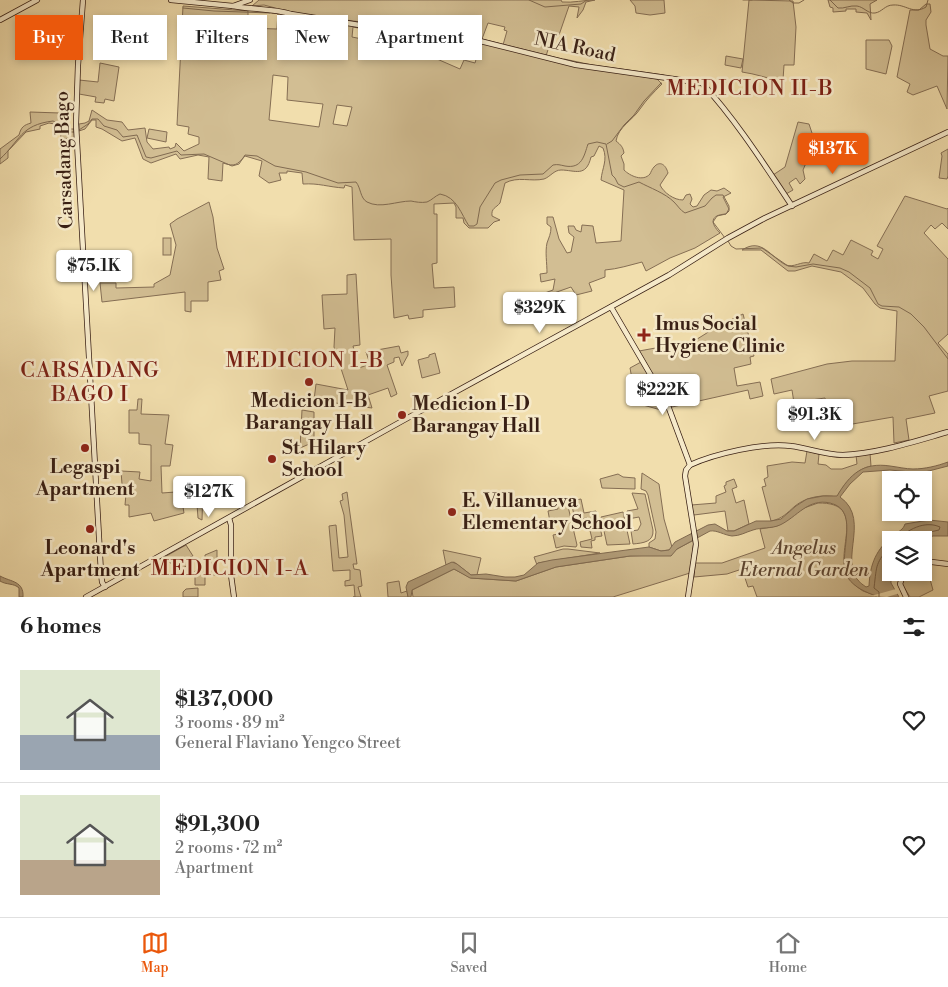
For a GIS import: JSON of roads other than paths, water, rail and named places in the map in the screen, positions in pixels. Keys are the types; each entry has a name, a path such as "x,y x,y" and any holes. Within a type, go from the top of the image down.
{"street":[{"path":"0,20 37,0"},
{"name":"Carsadang Bago","path":"83,0 77,73 76,124 101,573 102,582 105,587"},
{"name":"NIA Road","path":"171,0 233,6 244,9 280,10 291,14 378,28 456,34 576,65 702,83 714,96 792,206"},
{"path":"233,6 241,5 250,0"},
{"path":"86,597 690,264 726,239 948,132"},
{"path":"611,306 668,403 690,465"},
{"path":"688,597 696,541 685,476 686,470 690,465 736,451 777,445 833,454 849,454 895,446 948,432"},
{"path":"229,518 231,525 231,576 234,597"},
{"path":"932,562 948,564"},
{"path":"901,581 900,584 906,597"}],"water":[{"path":"948,462 948,466 929,471 890,470 863,472 840,497 849,507 854,518 852,568 857,578 866,587 869,586 875,558 882,547 882,581 891,581 899,597 876,596 861,589 848,578 844,559 847,525 845,515 840,507 822,502 803,509 786,522 777,526 756,529 735,536 710,531 677,549 671,556 630,556 556,567 516,581 470,578 454,569 412,590 411,597 408,597 406,587 408,582 452,562 471,575 486,574 515,577 524,575 538,563 552,560 649,547 661,551 669,550 675,542 708,525 715,524 727,531 734,531 756,521 781,519 807,499 837,496 852,476 865,468 881,465 908,469 931,467"},
{"path":"932,520 948,522 948,536 933,536 932,531 899,531 905,524"},
{"path":"0,576 19,585 23,592 23,597 19,597 19,588 0,581"}],"waterway":[{"path":"529,0 545,7 581,4 587,0"},
{"path":"743,0 752,0"},
{"path":"789,0 793,3 799,3 804,0"},
{"path":"830,0 838,8 857,6 873,13 893,5 917,10 926,7 928,0"},
{"path":"183,8 270,13"},
{"path":"288,12 375,24 442,29 562,59"},
{"path":"272,13 277,13"},
{"path":"564,59 592,65 664,75"},
{"path":"607,144 612,141 661,83"},
{"path":"79,130 92,119 98,119 104,126 117,130 123,137 137,135 146,157 151,158 177,151 181,155 204,154 232,166 239,164 245,155 257,156 275,166 306,172 338,183 356,182 363,198 367,202 377,205 406,201 427,202 440,194 455,202 469,226 477,224 480,207 495,183 520,175 543,174 553,165 575,166 581,161 588,144 597,142 606,144 612,175 618,184 624,187 639,182 666,196 685,213 705,206 716,195 723,195 729,206 729,211 726,214 717,216 713,222 725,238"},
{"path":"0,159 27,130 42,123 53,121 60,124 65,132 74,132"},
{"path":"728,241 736,249 762,248 788,266 796,267 813,264 840,268 849,272 870,288 878,304 899,307 911,314 924,327 948,359"}],"place":[{"name":"Imus Social Hygiene Clinic","path":"644,335"},
{"name":"Medicion I-B Barangay Hall","path":"309,382"},
{"name":"Medicion I-D Barangay Hall","path":"402,415"},
{"name":"Legaspi Apartment","path":"85,448"},
{"name":"St. Hilary School","path":"272,459"},
{"name":"E. Villanueva Elementary School","path":"452,512"},
{"name":"Leonard's Apartment","path":"90,529"}],"district":[{"name":"MEDICION II-B","path":"750,89"},
{"name":"MEDICION I-B","path":"305,361"},
{"name":"CARSADANG BAGO I","path":"90,383"},
{"name":"MEDICION I-A","path":"230,569"}],"park label":[{"name":"Angelus Eternal Garden","path":"804,559"}]}
